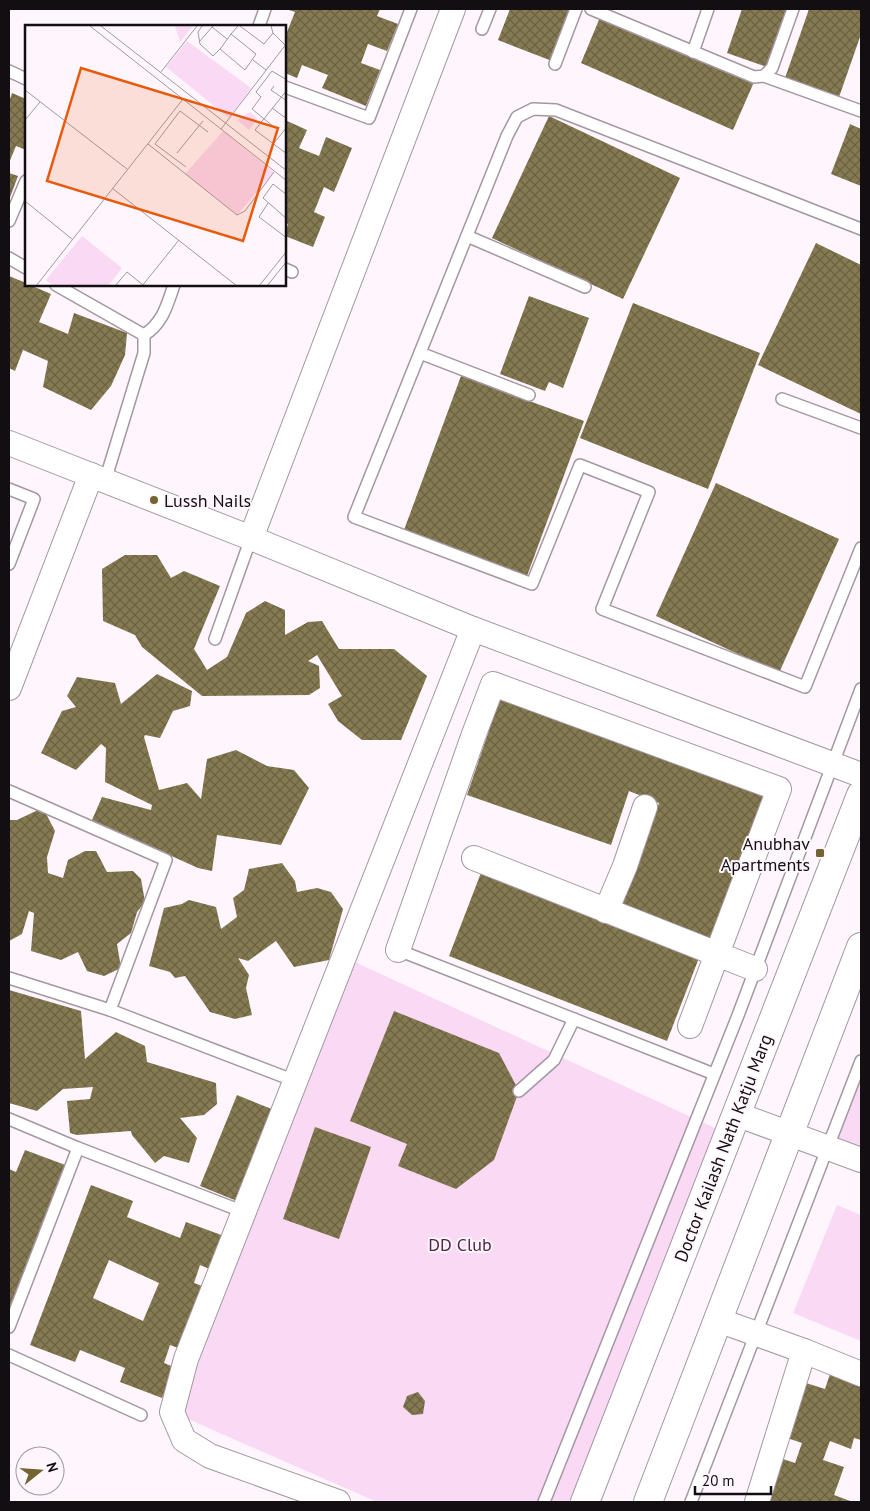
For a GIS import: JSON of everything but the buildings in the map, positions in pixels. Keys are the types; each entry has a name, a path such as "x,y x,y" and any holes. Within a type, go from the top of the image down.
{"main road":[{"name":"Doctor Kailash Nath Katju Marg","path":"585,1502 861,795"},
{"path":"648,1502 861,947"}],"street":[{"path":"251,538 453,9"},
{"path":"9,443 251,538 473,629 861,775"},
{"path":"9,688 98,478"},
{"path":"338,1502 210,1456 184,1440 172,1412 186,1359 473,629"},
{"path":"398,950 470,743 493,684 779,789 690,1026"},
{"path":"606,911 625,866 645,807"},
{"path":"474,858 755,970"},
{"path":"736,1114 861,1160"},
{"path":"718,1320 861,1374"},
{"path":"757,1502 804,1351"}],"lane":[{"path":"259,25 265,9"},
{"path":"286,87 369,118 411,9"},
{"path":"482,29 490,9"},
{"path":"554,64 576,9"},
{"path":"591,9 754,77 764,76 861,111"},
{"path":"693,52 708,9"},
{"path":"764,76 772,68 793,9"},
{"path":"9,72 25,79"},
{"path":"861,230 556,110 533,109 517,117 354,517 532,584 580,465 649,492 602,609 805,687 861,548"},
{"path":"9,221 25,183"},
{"path":"467,236 585,287"},
{"path":"9,258 25,267"},
{"path":"58,286 144,335"},
{"path":"144,335 154,328 166,308 174,286"},
{"path":"98,478 144,353 144,335"},
{"path":"420,353 528,395"},
{"path":"782,399 861,428"},
{"path":"9,488 34,499 9,564"},
{"path":"216,639 251,538"},
{"path":"544,1502 755,970 861,689"},
{"path":"9,791 166,860 110,1010"},
{"path":"398,950 714,1074"},
{"path":"9,978 110,1010 295,1081"},
{"path":"519,1091 554,1060 574,1020"},
{"path":"691,1502 861,1061"},
{"path":"9,1119 78,1148 244,1212"},
{"path":"9,1328 78,1148"},
{"path":"9,1355 141,1415"}],"green space":[{"name":"DD Club","path":"344,957 728,1134 585,1502 377,1502 172,1412"},
{"path":"861,1073 861,1155 832,1145"},
{"path":"837,1205 861,1215 861,1341 793,1313"}],"place":[{"name":"Lussh Nails","path":"154,500"},
{"name":"Anubhav Apartments","path":"820,853"}]}
